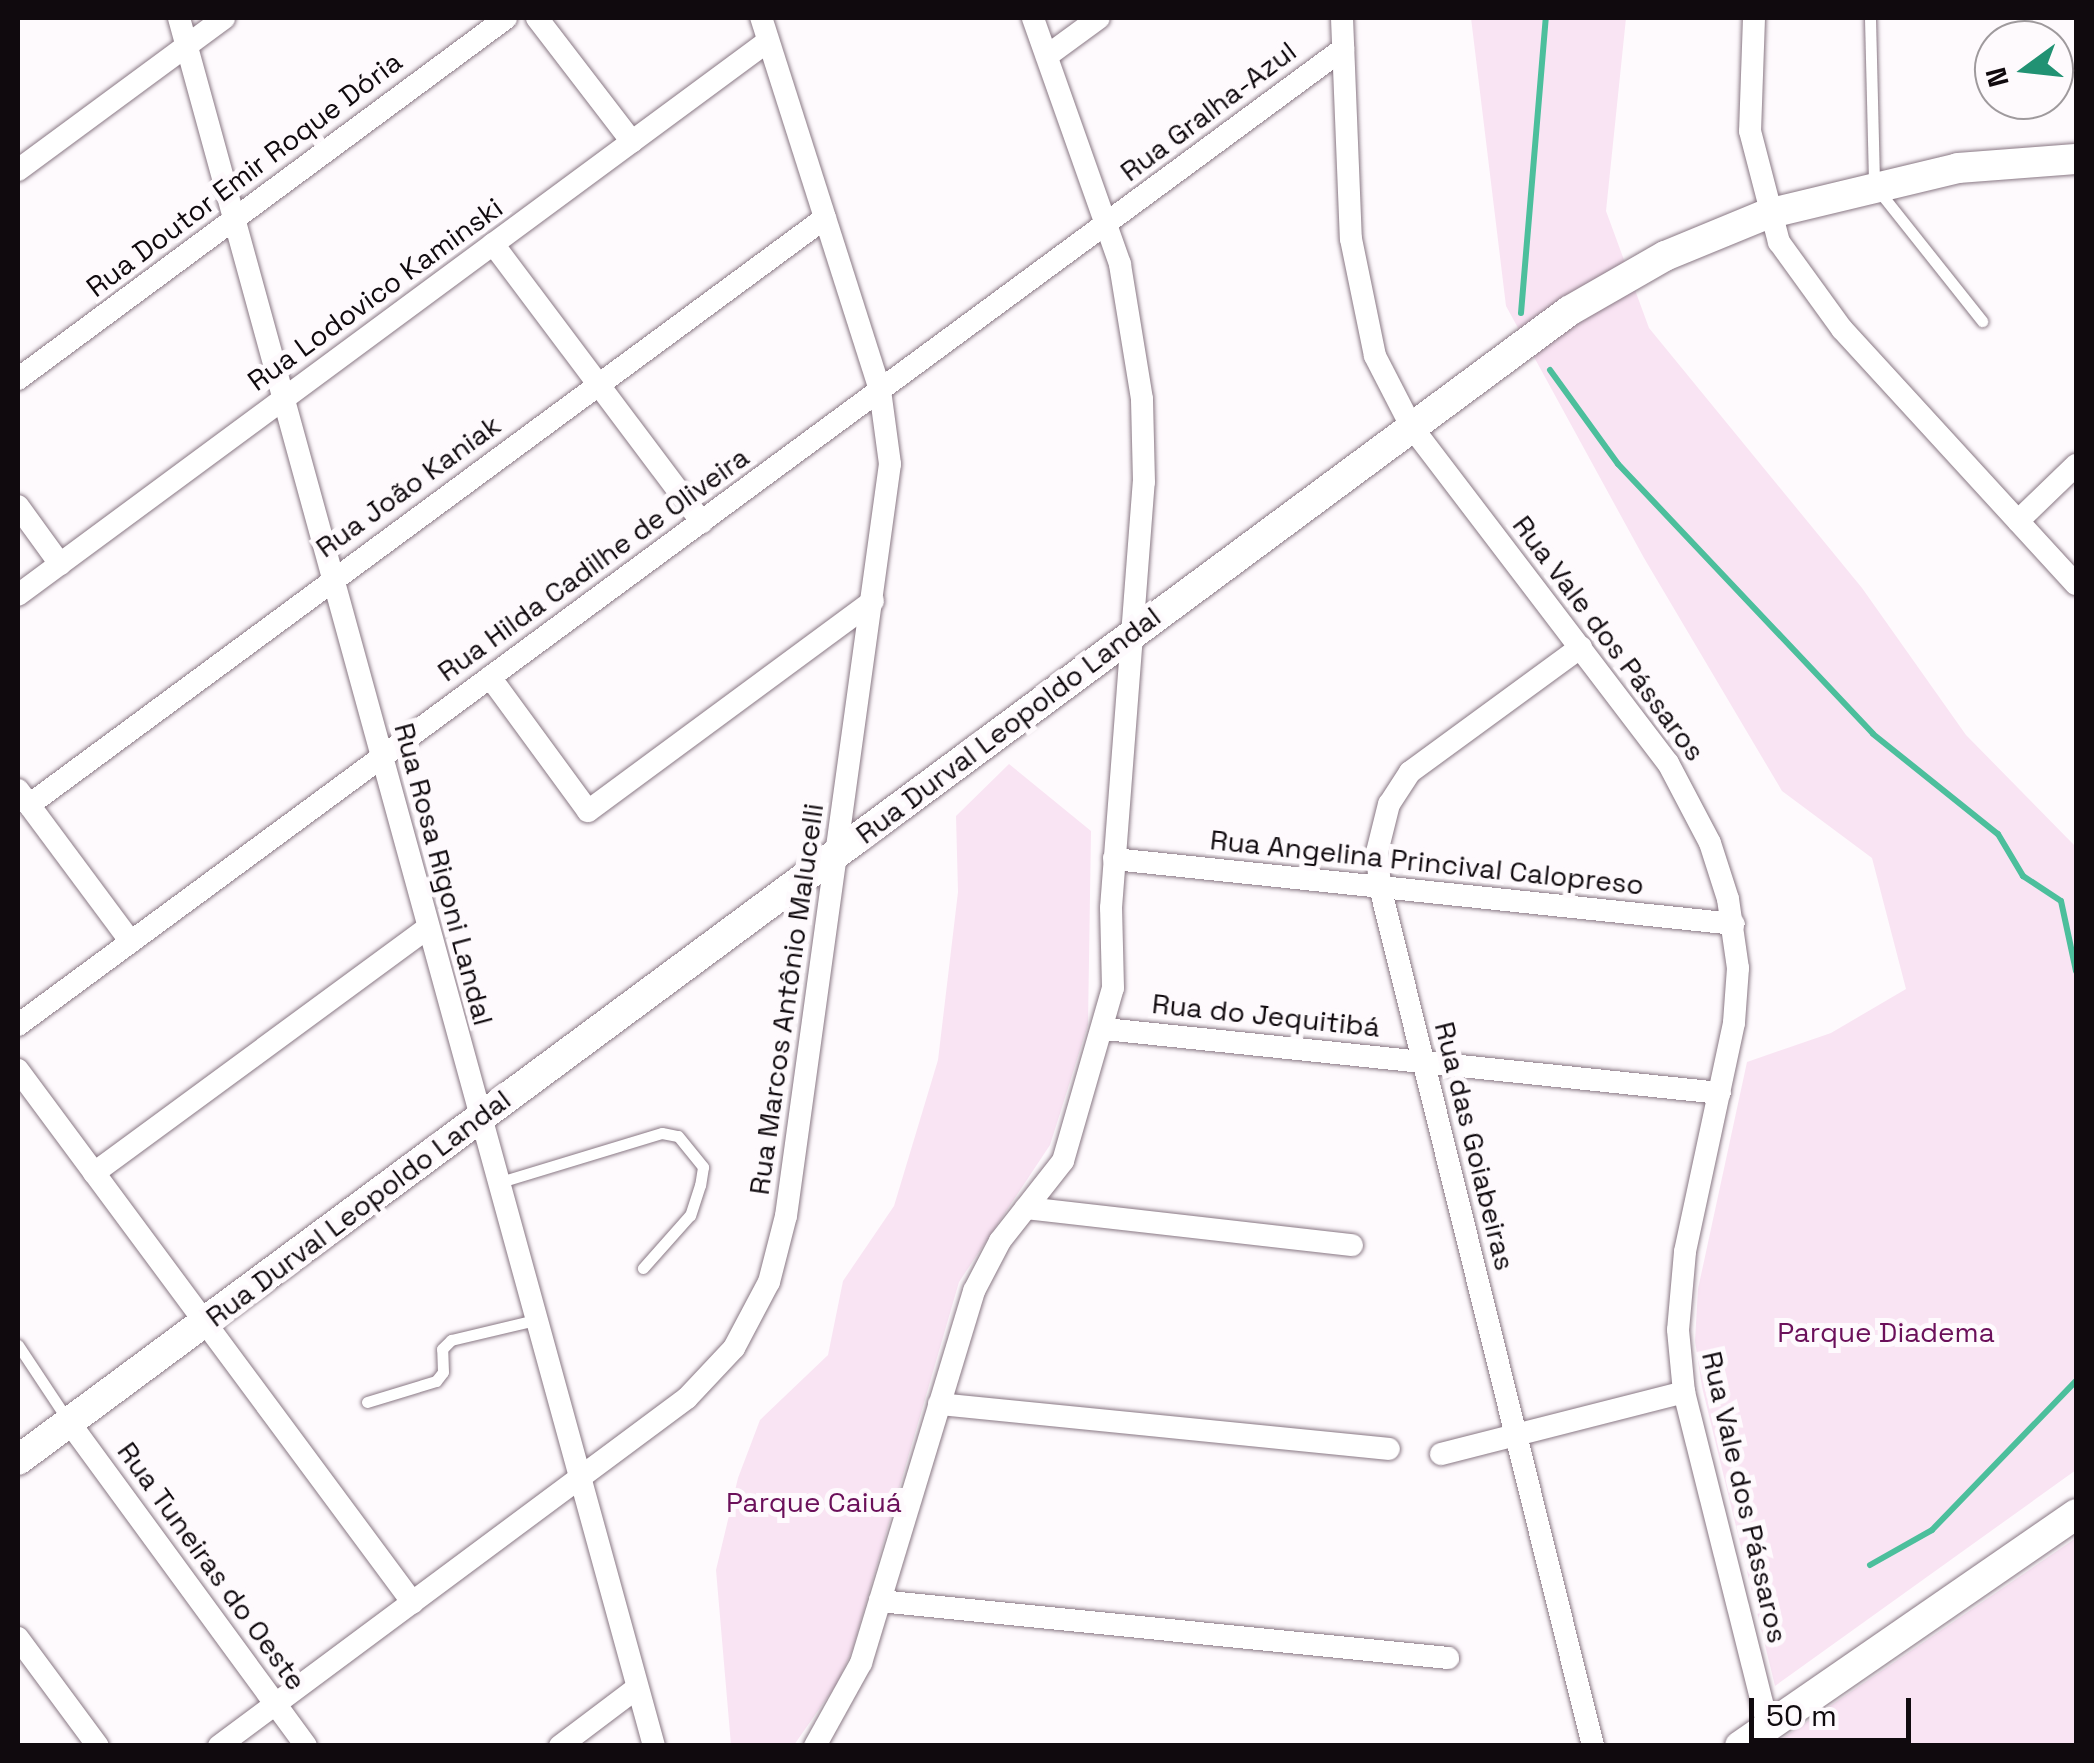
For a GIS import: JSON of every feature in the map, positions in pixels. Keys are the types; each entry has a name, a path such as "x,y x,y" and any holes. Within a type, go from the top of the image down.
{"street":[{"name":"Rua Rosa Rigoni Landal","path":"179,18 634,1690 654,1746"},
{"path":"18,170 224,18"},
{"name":"Rua Doutor Emir Roque Dória","path":"18,379 506,18"},
{"path":"537,18 632,142"},
{"name":"Rua Marcos Antônio Malucelli","path":"218,1746 578,1480 710,1376 754,1316 769,1282 786,1216 890,464 880,390 761,18"},
{"path":"815,1746 854,1680 974,1291 1071,1143 1105,1029 1114,978 1114,860 1144,482 1142,398 1130,307 1108,223 1033,18"},
{"path":"1047,56 1098,18"},
{"name":"Rua Vale dos Pássaros","path":"1342,18 1355,281 1375,356 1411,426 1682,784 1710,842 1734,924 1737,993 1679,1296 1684,1392 1768,1726"},
{"path":"1754,18 1750,130 1766,214 1815,298 2076,584"},
{"name":"Rua Lodovico Kaminski","path":"18,595 768,41"},
{"name":"Rua Gralha-Azul","path":"1108,223 1343,48"},
{"name":"Rua Durval Leopoldo Landal","path":"18,1460 1411,426 1601,292 1682,248 1766,214 1874,185 1991,164 2076,159"},
{"name":"Rua João Kaniak","path":"23,797 332,578 825,218"},
{"name":"Rua Hilda Cadilhe de Oliveira","path":"18,1025 1108,223"},
{"path":"493,244 702,522"},
{"path":"2018,521 2076,465"},
{"path":"18,506 60,564"},
{"path":"490,677 588,810 874,600"},
{"name":"Rua das Goiabeiras","path":"1580,647 1398,784 1381,829 1380,887 1593,1746"},
{"path":"23,797 131,942"},
{"name":"Rua Angelina Princival Calopreso","path":"1114,860 1734,924"},
{"path":"94,1173 428,928"},
{"name":"Rua do Jequitibá","path":"1105,1029 1720,1093"},
{"path":"18,1070 413,1602"},
{"path":"1026,1208 1352,1246"},
{"path":"1441,1454 1684,1392"},
{"path":"940,1404 1389,1449"},
{"name":"Rua Tuneiras do Oeste","path":"69,1422 306,1746"},
{"path":"1740,1746 2076,1514"},
{"path":"880,1601 1448,1658"},
{"path":"18,1638 98,1746"},
{"path":"560,1746 634,1690"}],"lane":[{"path":"1870,18 1874,185 1982,321"},
{"path":"497,1183 662,1133 678,1136 702,1166 700,1186 690,1215 642,1268"},
{"path":"367,1402 436,1381 443,1372 442,1349 451,1340 534,1320"},
{"path":"18,1345 69,1422"}],"green space":[{"name":"Parque Diadema","path":"1471,18 1626,18 1606,211 1649,328 1862,588 1966,735 2076,847 2076,1470 1775,1686 1702,1387 1695,1341 1698,1289 1747,1062 1831,1033 1906,989 1872,858 1782,791 1644,558 1506,306"},
{"name":"Parque Caiuá","path":"1009,764 1091,831 1088,1025 1050,1145 959,1282 852,1651 836,1685 794,1745 731,1745 716,1570 738,1478 760,1420 828,1355 843,1281 894,1206 938,1060 958,892 956,816"},
{"path":"2076,1538 2076,1745 1773,1745"}],"waterway":[{"path":"1521,313 1546,18"},
{"path":"1550,370 1618,464 1873,734 1998,834 2023,876 2061,901 2076,971"},
{"path":"1870,1565 1932,1530 2076,1381"}]}
